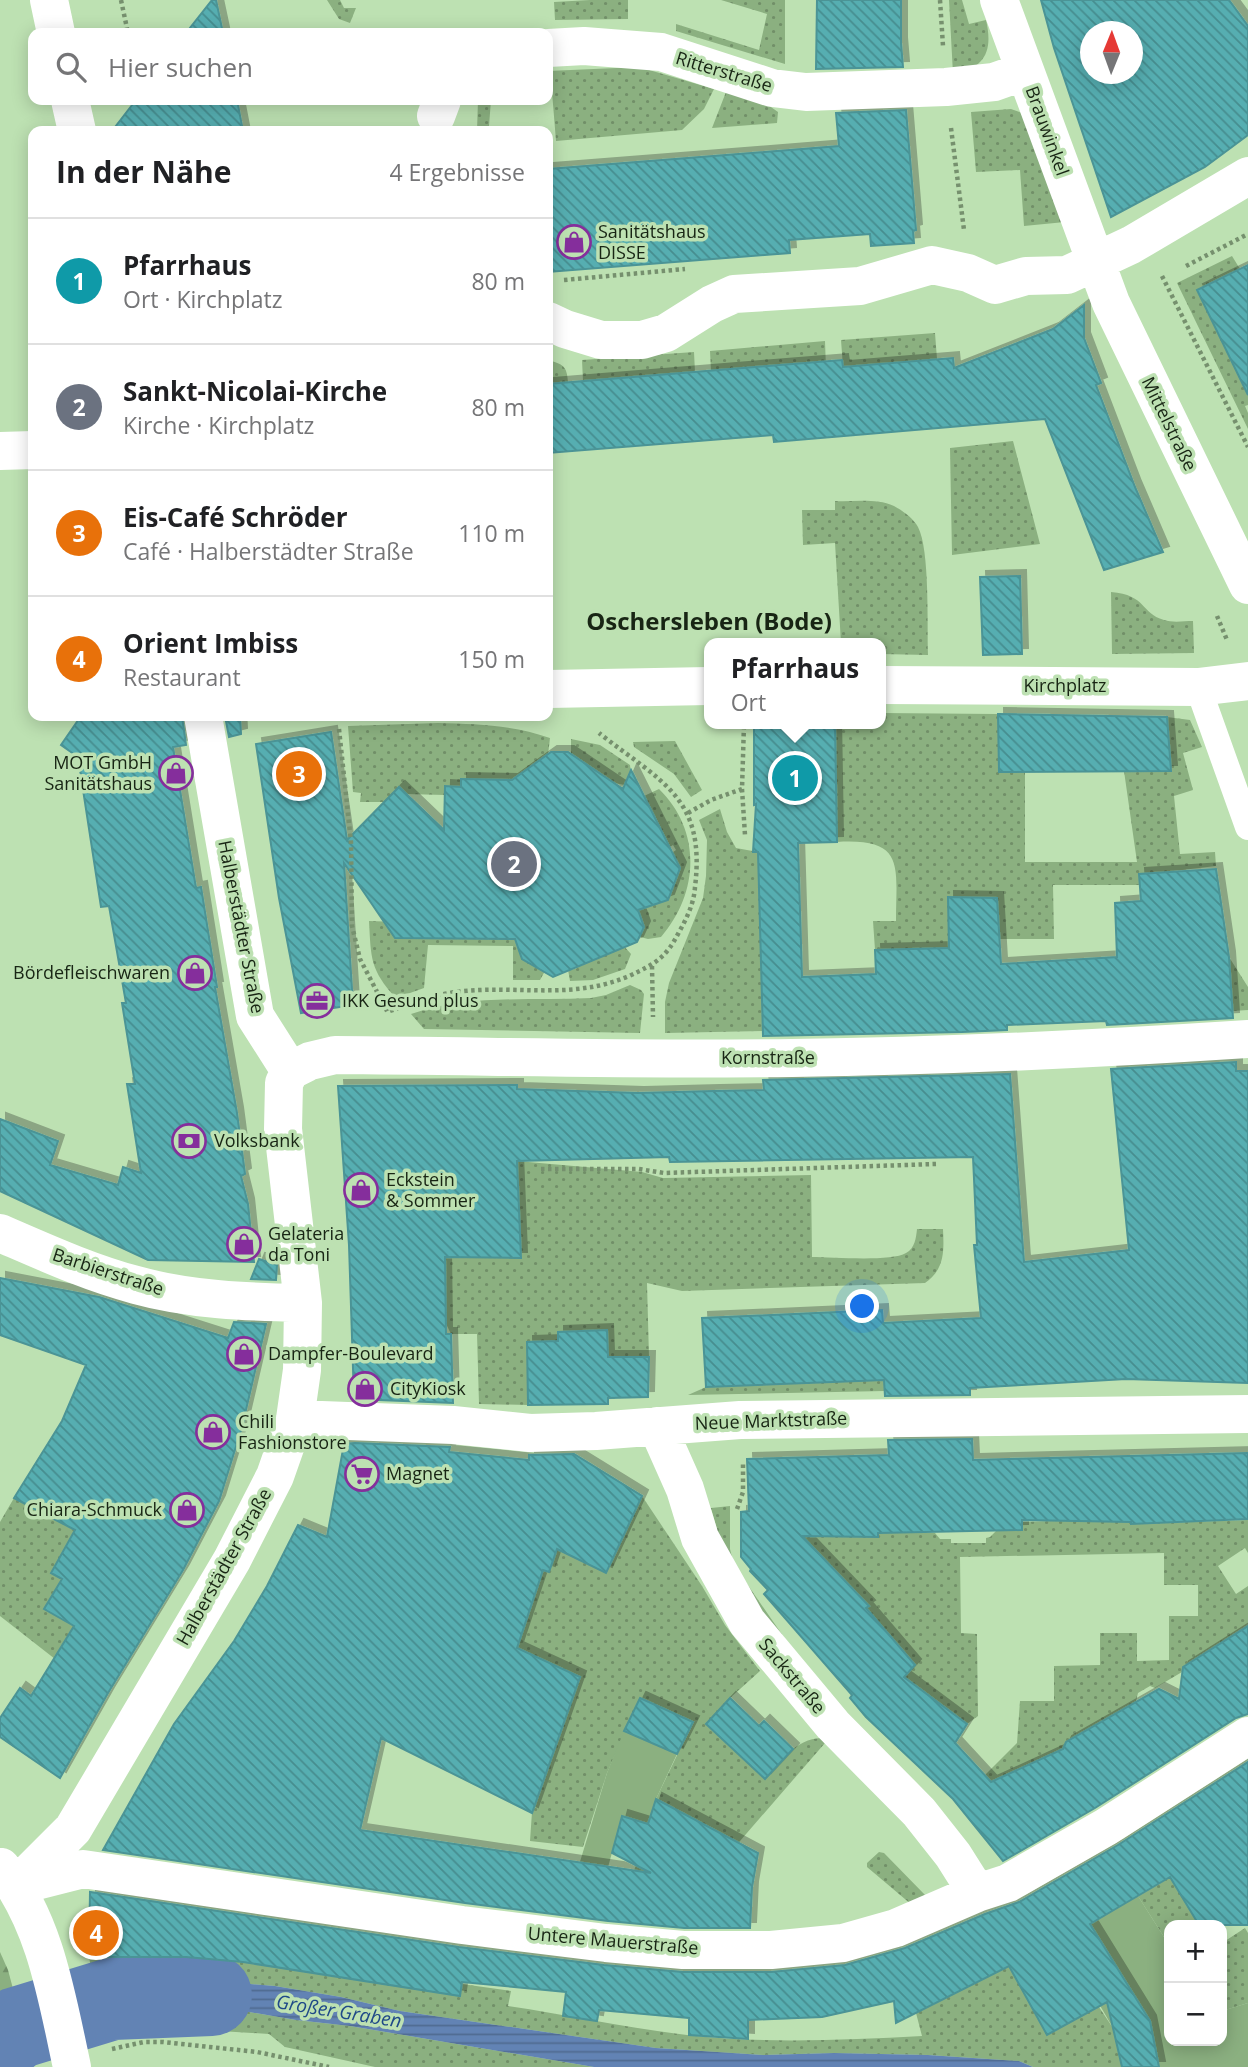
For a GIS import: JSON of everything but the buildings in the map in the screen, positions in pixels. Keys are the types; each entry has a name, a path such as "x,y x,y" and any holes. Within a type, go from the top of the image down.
{"street":[{"path":"49,0 55,28"},
{"name":"Brauwinkel","path":"999,0 1096,261"},
{"name":"Ritterstraße","path":"553,48 584,46 661,52 772,88 806,92 946,87 994,82 1025,71"},
{"path":"553,323 601,341 642,340 666,332 734,294 860,286 932,265 968,273 995,285 1026,276 1068,275 1131,245 1248,176"},
{"name":"Mittelstraße","path":"1096,261 1128,341 1248,585"},
{"path":"0,451 28,450"},
{"name":"Kirchplatz","path":"886,685 1198,687 1248,681"},
{"path":"553,689 704,686"},
{"name":"Halberstädter Straße","path":"13,1883 73,1829 232,1560 275,1476 295,1419 302,1370 303,1303 283,1129 284,1083 290,1071 256,1016 204,721"},
{"name":"Kornstraße","path":"290,1071 310,1061 335,1055 790,1058 954,1054 1248,1039"},
{"name":"Barbierstraße","path":"0,1233 135,1285 181,1295 303,1303"},
{"name":"Neue Marktstraße","path":"295,1419 453,1425 530,1433 740,1420 1248,1414"},
{"name":"Sackstraße","path":"657,1426 685,1489 700,1538 747,1622 834,1725 919,1812 953,1855 977,1893"},
{"name":"Untere Mauerstraße","path":"13,1883 83,1869 462,1925 682,1950 771,1950 843,1943 896,1928 977,1893 1008,1884 1106,1827 1248,1736"},
{"path":"13,1883 48,1960 81,2054"}],"lane":[{"path":"1198,687 1248,827"}],"path":[{"path":"121,0 127,28"},
{"path":"940,0 946,87 968,273"},
{"path":"1131,245 1141,269 1164,277 1248,447"},
{"path":"502,990 574,991 597,988 652,966 663,958 688,914 695,892 697,851 688,813 667,784 590,725"},
{"path":"339,729 351,842 352,926 360,959 387,1012"},
{"path":"744,729 741,789 746,835"},
{"path":"688,813 710,800 741,789"},
{"path":"652,966 653,1022"},
{"path":"541,1169 639,1169 664,1173 936,1164"},
{"path":"81,2054 144,2042 163,2042 257,2052 329,2067"}],"green space":[{"path":"327,0 340,0 344,8 356,8 350,23 339,19"},
{"path":"628,0 628,19 555,20 554,2"},
{"path":"721,0 785,0 785,64 676,31 676,24 759,50 767,14"},
{"path":"949,0 962,0 969,24 986,20 988,31 987,49 980,62 953,74"},
{"path":"639,67 714,89 704,109 682,130 556,141 553,71"},
{"path":"726,92 768,105 778,112 777,123 712,128"},
{"path":"478,105 491,105 489,126 477,126"},
{"path":"1011,109 1022,113 1065,222 1024,226 1020,170 976,172 971,112"},
{"path":"1232,256 1240,269 1197,291 1248,395 1248,405 1245,406 1248,429 1177,283"},
{"path":"935,333 937,359 843,367 841,340"},
{"path":"825,341 826,369 711,371 710,351"},
{"path":"694,352 695,372 583,381 582,360"},
{"path":"553,362 563,366 568,382 553,384"},
{"path":"1013,441 1040,544 952,555 950,448"},
{"path":"835,501 872,501 887,504 904,512 918,527 926,570 928,655 886,654 886,638 841,638 835,543 803,545 802,510 835,510"},
{"path":"1111,592 1137,600 1156,617 1164,620 1193,621 1194,653 1112,654"},
{"path":"886,713 998,714 999,772 1025,772 1025,862 1137,862 1124,771 1171,771 1167,717 1190,720 1202,747 1183,753 1193,790 1174,796 1180,854 1215,852 1216,866 1157,873 1140,885 1053,885 1054,939 999,939 997,898 949,897 949,973 912,949 875,950 873,921 896,921 896,871 892,859 886,851 875,845 837,842 835,729 886,729"},
{"path":"438,723 495,726 550,738 548,755 518,785 461,779 460,794 451,787 445,787 445,795 406,794 399,787 394,792 401,802 360,802 361,793 353,792 348,726"},
{"path":"571,739 600,745 630,765 631,774 624,785 610,782 571,755"},
{"path":"675,741 702,790 691,797 674,774 634,747 633,742"},
{"path":"659,789 683,824 689,843 690,862 683,901 674,920 661,937 648,939 640,937 641,933 627,900 644,900 647,907 653,905 669,855 676,850 673,845 667,849 644,796"},
{"path":"720,809 727,832 736,848 758,852 763,1031 665,1033 665,1002 669,983 703,898 707,840 699,820"},
{"path":"369,921 399,922 399,926 392,933 395,939 405,929 443,930 443,939 449,939 450,930 524,932 539,961 536,967 542,971 545,964 545,971 540,980 513,980 513,946 428,945 424,988 396,998 381,979 374,963"},
{"path":"623,945 631,954 625,969 593,980 570,981 567,964 571,970 577,968 574,961"},
{"path":"1229,957 1248,987 1248,1010 1233,1011"},
{"path":"630,985 644,994 640,1033 424,1029 411,1014 455,1003 591,998"},
{"path":"517,1161 642,1172 663,1178 811,1175 812,1257 898,1256 911,1248 917,1229 943,1229 942,1259 932,1278 925,1283 682,1291 647,1283 649,1357 608,1357 593,1331 559,1332 558,1341 528,1342 528,1405 479,1404 477,1334 451,1334 414,1258 521,1257"},
{"path":"884,1380 885,1391 688,1395 706,1387"},
{"path":"642,1496 725,1625 760,1671 707,1723 765,1778 783,1758 804,1742 821,1738 825,1743 724,1863 655,1873 634,1871 645,1835 682,1813 656,1799 693,1722 640,1698 607,1773 583,1847 530,1841 532,1812 537,1797 489,1608 543,1570 549,1572 559,1542 591,1552 587,1564 606,1573"},
{"path":"14,1498 102,1545 57,1562 51,1573 62,1579 44,1609 74,1626 55,1659 0,1616 0,1522"},
{"path":"730,1506 730,1549 734,1565 790,1646 784,1650 726,1562 711,1508"},
{"path":"1131,1518 1132,1524 1248,1520 1248,1553 1245,1548 1218,1566 1236,1594 1248,1586 1248,1627 1201,1661 1195,1659 1183,1667 1182,1672 1155,1688 1150,1686 1138,1693 1136,1701 1139,1706 1115,1720 1107,1718 1066,1742 1063,1751 991,1782 985,1775 1017,1743 1020,1701 1054,1701 1054,1666 1100,1665 1100,1633 1137,1633 1137,1661 1169,1660 1169,1616 1198,1616 1198,1585 1164,1585 1164,1553 960,1557 961,1633 977,1634 978,1716 967,1724 904,1677 915,1665 863,1611 868,1605 797,1535 909,1523 909,1533 935,1533 940,1539 951,1539 951,1543 986,1543 986,1538 996,1531 1021,1530 1022,1522"},
{"path":"624,1731 677,1754 656,1799 648,1824 622,1816 607,1871 579,1865 607,1773"},
{"path":"879,1852 884,1853 926,1896 912,1905 867,1867 867,1863"},
{"path":"1181,1871 1186,1903 1196,1920 1164,1920 1164,1937 1138,1896"},
{"path":"1138,1896 1164,1937 1164,2046 1227,2046 1227,2009 1248,2003 1248,2067 1159,2067 1149,2020 1113,2028 1091,1990 1120,1972 1088,1925"},
{"path":"1245,1928 1248,1933 1248,2003 1227,2009 1227,1983 1227,1940"},
{"path":"0,1952 8,1970 31,2056 11,2067 0,2067"},
{"path":"1037,1952 1050,1977 1024,1993 1047,2034 1099,2007 1113,2028 1122,2067 1033,2067 1019,2061 928,2055 763,2055 656,2048 400,2011 341,1997 275,1986 193,1979 93,1979 89,1957 186,1957 242,1962 459,1996 462,1984 511,1991 508,2006 620,2025 716,2038 805,2040 922,2036 916,2013"},
{"path":"165,2006 220,2007 594,2067 375,2067 285,2047 269,2034 187,2029 107,2033 103,2015"}],"water":[{"path":"93,1979 193,1979 275,1986 341,1997 400,2011 656,2048 763,2055 928,2055 1019,2061 1033,2067 594,2067 220,2007 165,2006 103,2015"}],"waterway":[{"name":"Großer Graben","path":"0,2041 17,2028 112,1999 211,1995"}],"place":[{"name":"Sanitätshaus DISSE","path":"574,242"},
{"name":"MOT GmbH Sanitätshaus","path":"176,773"},
{"name":"Eis-Café Schröder","path":"299,774"},
{"name":"Pfarrhaus","path":"795,778"},
{"name":"Sankt-Nicolai-Kirche","path":"514,864"},
{"name":"Bördefleischwaren","path":"195,973"},
{"name":"IKK Gesund plus","path":"317,1001"},
{"name":"Volksbank","path":"189,1141"},
{"name":"Eckstein & Sommer","path":"361,1190"},
{"name":"Gelateria da Toni","path":"244,1244"},
{"name":"Dampfer-Boulevard","path":"244,1354"},
{"name":"CityKiosk","path":"365,1389"},
{"name":"Chili Fashionstore","path":"213,1432"},
{"name":"Magnet","path":"362,1474"},
{"name":"Chiara-Schmuck","path":"187,1510"},
{"name":"Orient Imbiss","path":"96,1933"}],"district":[{"name":"Oschersleben (Bode)","path":"709,622"}]}
